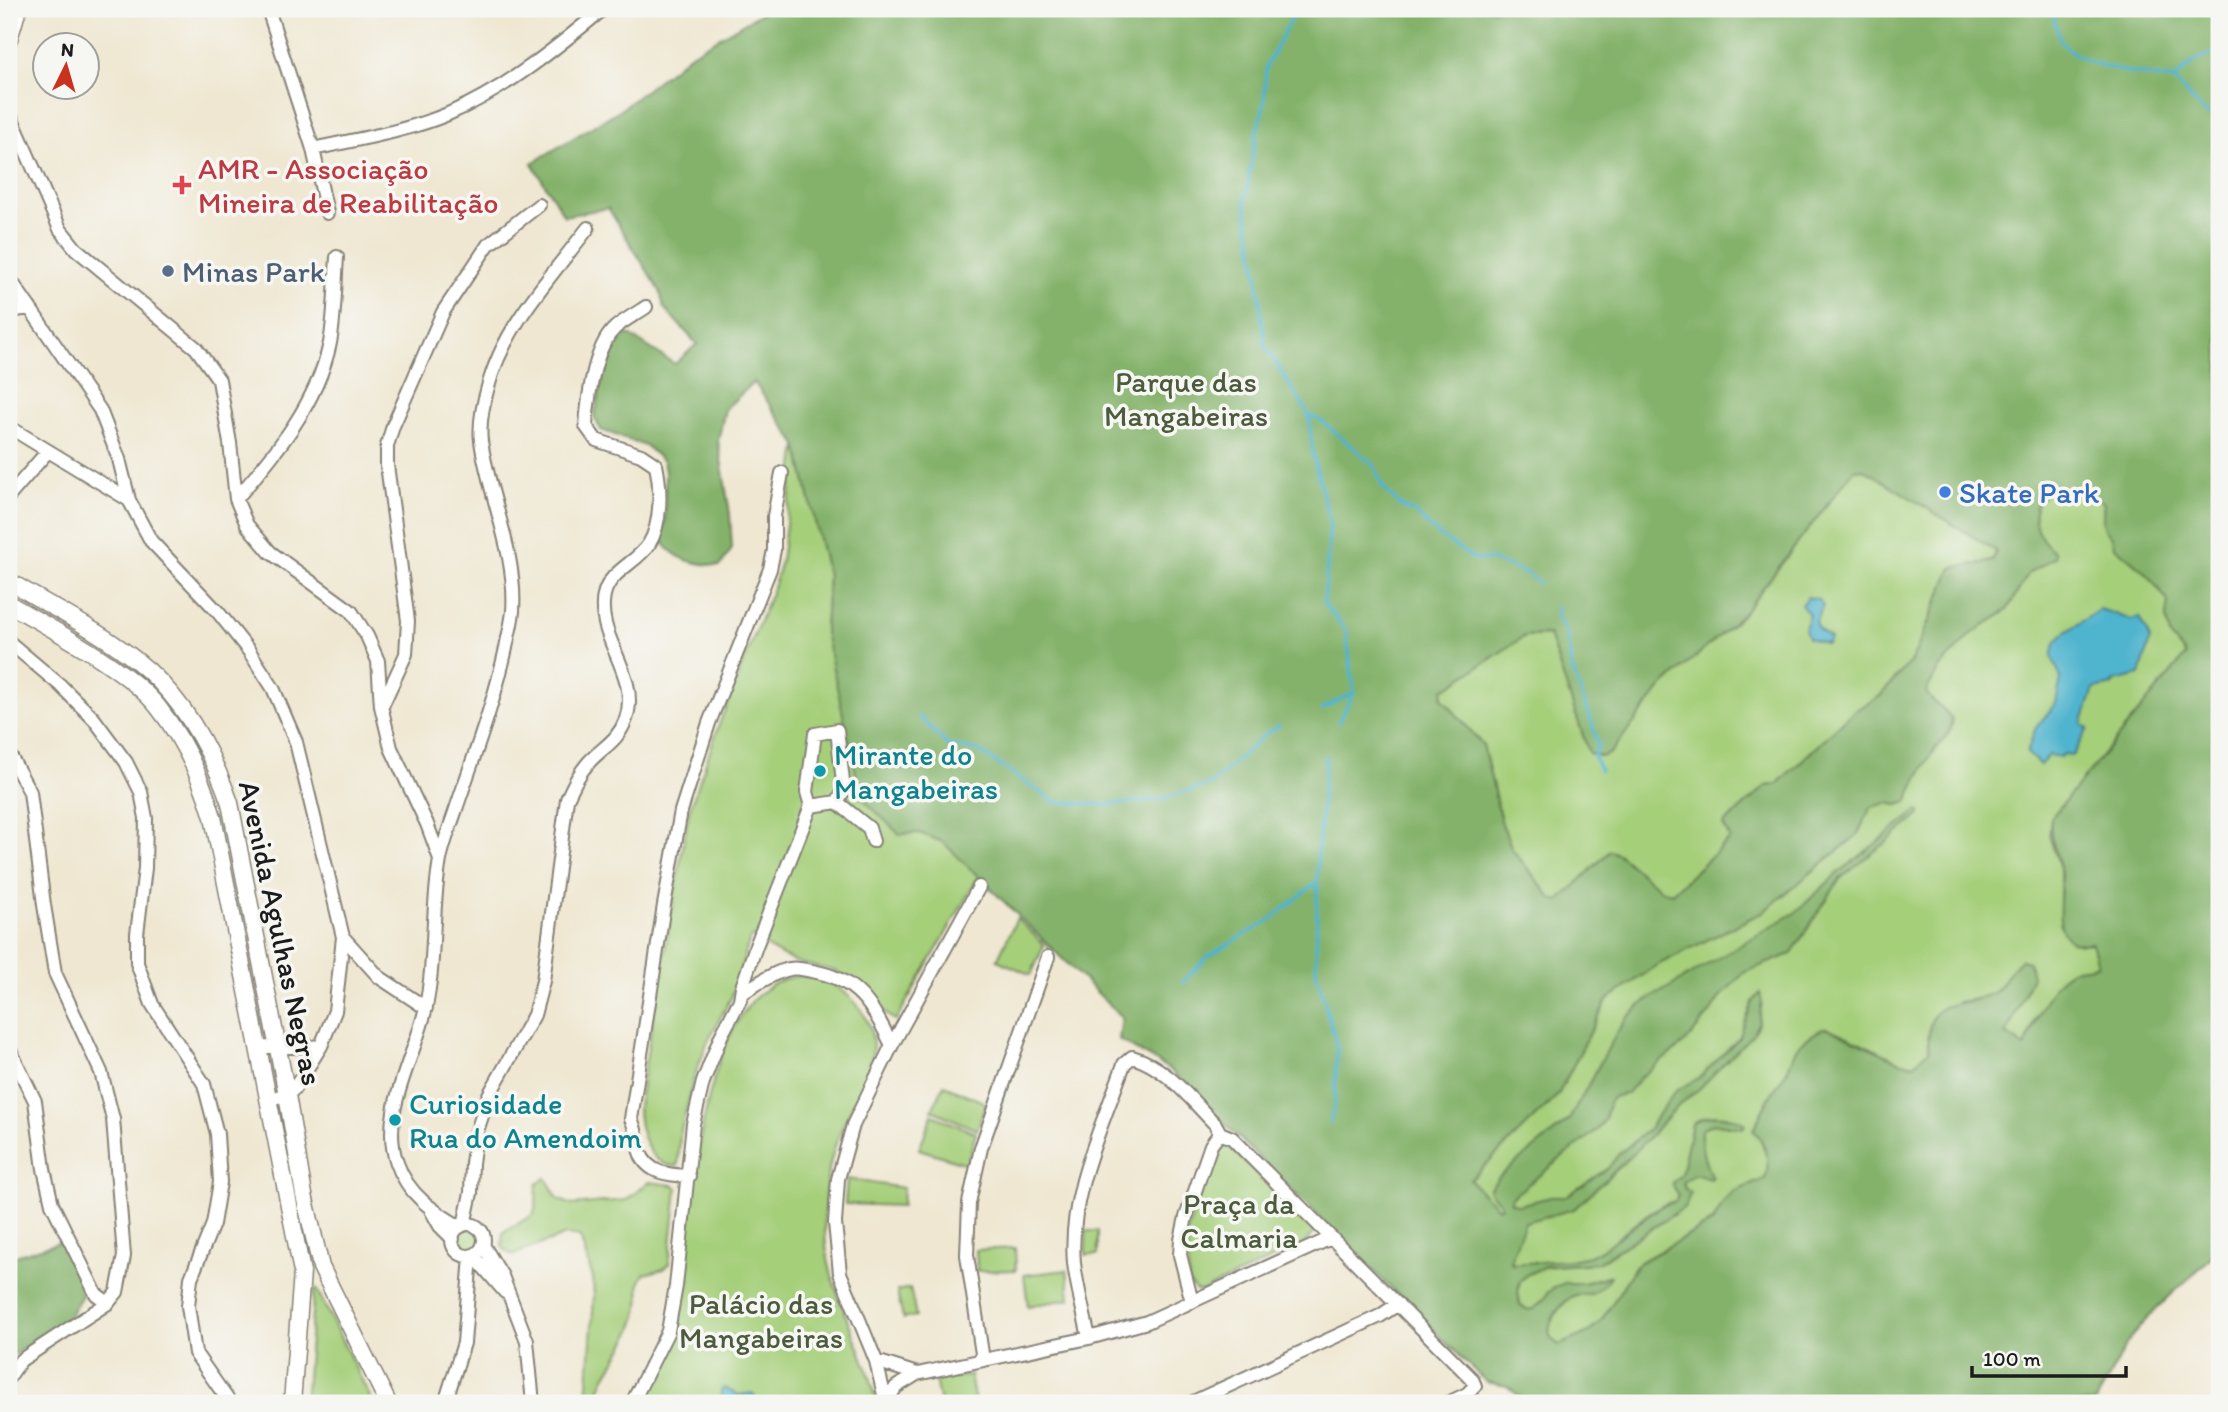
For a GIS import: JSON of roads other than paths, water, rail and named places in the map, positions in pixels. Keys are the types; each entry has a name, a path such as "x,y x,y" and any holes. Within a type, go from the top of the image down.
{"street":[{"path":"9,39 18,9"},
{"path":"268,9 313,149 327,213"},
{"path":"313,149 418,124 492,93 603,9"},
{"path":"9,112 60,229 76,249 196,348 219,380 236,499 247,525 270,552 351,611 367,636 378,661 382,706 391,748 427,824 440,859"},
{"path":"382,706 406,654 408,621 387,465 387,446 393,426 443,312 488,245 539,205"},
{"path":"533,1403 527,1341 497,1266 483,1245 483,1236 440,1226 407,1182 396,1162 392,1129 400,1089 417,1044 426,1008 440,859 500,676 513,614 513,593 500,512 481,440 482,413 488,385 503,345 523,313 588,228"},
{"path":"236,499 272,458 311,399 330,343 337,257"},
{"path":"9,278 100,410 119,459 129,500 151,541 218,612 249,651 273,688 296,742 343,937 335,1011 321,1046 306,1073 287,1095 267,1099"},
{"path":"468,1302 458,1252 453,1244 464,1230 471,1193 471,1163 480,1121 489,1096 534,1015 543,981 567,799 575,780 589,762 620,735 628,715 630,696 626,678 602,614 604,593 612,578 649,545 657,522 659,476 656,465 641,455 596,440 586,426 587,403 602,345 614,329 646,307"},
{"path":"9,311 30,308"},
{"path":"9,427 129,500"},
{"path":"9,496 48,451"},
{"path":"689,1176 654,1170 640,1154 636,1128 631,1119 681,811 709,723 770,569 774,550 774,516 782,473"},
{"name":"Avenida Agulhas Negras","path":"9,581 139,662 173,696 202,737 218,769 230,803 304,1195 321,1267 388,1403"},
{"name":"Avenida Agulhas Negras","path":"9,604 80,646 129,680 158,706 187,750 203,783 213,817 302,1272 292,1403"},
{"path":"9,642 60,685 94,719 125,762 141,792 146,818 145,868 137,933 137,962 152,1004 204,1084 217,1134 220,1182 213,1224 191,1278 188,1306 195,1353 230,1403"},
{"path":"632,1403 668,1331 676,1286 693,1124 703,1082 741,994 756,946 811,806 807,792 815,734 837,730 844,790 837,802"},
{"path":"9,754 30,792 55,973 101,1072 113,1119 124,1256 117,1292 108,1303 21,1360 9,1377"},
{"path":"811,806 837,802 869,828 873,841"},
{"path":"886,1403 876,1362 840,1273 835,1223 838,1179 853,1125 892,1045 979,887"},
{"path":"343,937 380,977 426,1008"},
{"path":"983,1360 967,1255 969,1203 981,1148 1048,957"},
{"path":"741,994 792,968 830,974 846,982 866,999 892,1045"},
{"path":"257,1048 277,1045 299,1049 321,1046"},
{"path":"9,1048 35,1101 44,1169 52,1204 96,1294 108,1303"},
{"path":"299,1049 306,1073"},
{"path":"1089,1338 1074,1264 1077,1206 1086,1172 1124,1064 1132,1057 1146,1061 1163,1071 1215,1124 1220,1133 1232,1138 1472,1379 1475,1386 1467,1394 1448,1403"},
{"path":"1192,1302 1180,1255 1181,1240 1186,1217 1211,1145 1220,1133"},
{"path":"886,1403 896,1387 917,1374 1089,1338 1146,1322 1331,1238"},
{"path":"472,1255 483,1245"},
{"path":"458,1252 472,1255 512,1300"},
{"path":"445,1403 464,1343 472,1255"},
{"path":"302,1272 321,1267"},
{"path":"1191,1403 1355,1328 1398,1304"},
{"path":"876,1362 917,1374"}],"water":[{"path":"1808,597 1819,600 1823,606 1815,622 1818,629 1830,639 1827,644 1808,638 1805,629 1809,614 1801,605"},
{"path":"2100,609 2132,620 2139,617 2150,639 2140,675 2094,689 2082,724 2088,729 2073,755 2049,755 2040,765 2027,753 2035,729 2056,703 2061,678 2052,657 2055,643 2062,635"},
{"path":"724,1388 738,1395 752,1393 754,1402 717,1403 721,1400 721,1391"}],"waterway":[{"path":"1296,9 1266,67 1264,105 1245,202 1265,346 1309,415 1323,422 1374,465 1382,486 1399,505 1415,513 1440,536 1474,559 1493,560 1528,574 1539,583"},
{"path":"2052,9 2059,37 2070,50 2082,58 2113,69 2174,80 2194,62 2219,50"},
{"path":"2174,80 2204,112 2219,119"},
{"path":"1309,415 1313,455 1330,524 1324,604 1346,630 1354,692 1322,709"},
{"path":"1557,608 1557,617 1567,634 1571,666 1598,746 1594,756 1600,770"},
{"path":"1338,722 1354,693"},
{"path":"919,716 947,745 979,751 1055,802 1106,805 1161,799 1212,784 1265,734 1279,726"},
{"path":"1326,756 1318,848 1316,972 1337,1046 1335,1102 1330,1123"},
{"path":"1182,983 1207,957 1270,920 1317,882"}],"place":[{"name":"AMR - Associação Mineira de Reabilitação","path":"182,185"},
{"name":"Minas Park","path":"168,271"},
{"name":"Skate Park","path":"1945,492"},
{"name":"Mirante do Mangabeiras","path":"820,771"},
{"name":"Curiosidade Rua do Amendoim","path":"395,1120"}],"park label":[{"name":"Parque das Mangabeiras","path":"1186,398"},
{"name":"Praça da Calmaria","path":"1239,1220"},
{"name":"Palácio das Mangabeiras","path":"761,1320"}]}
